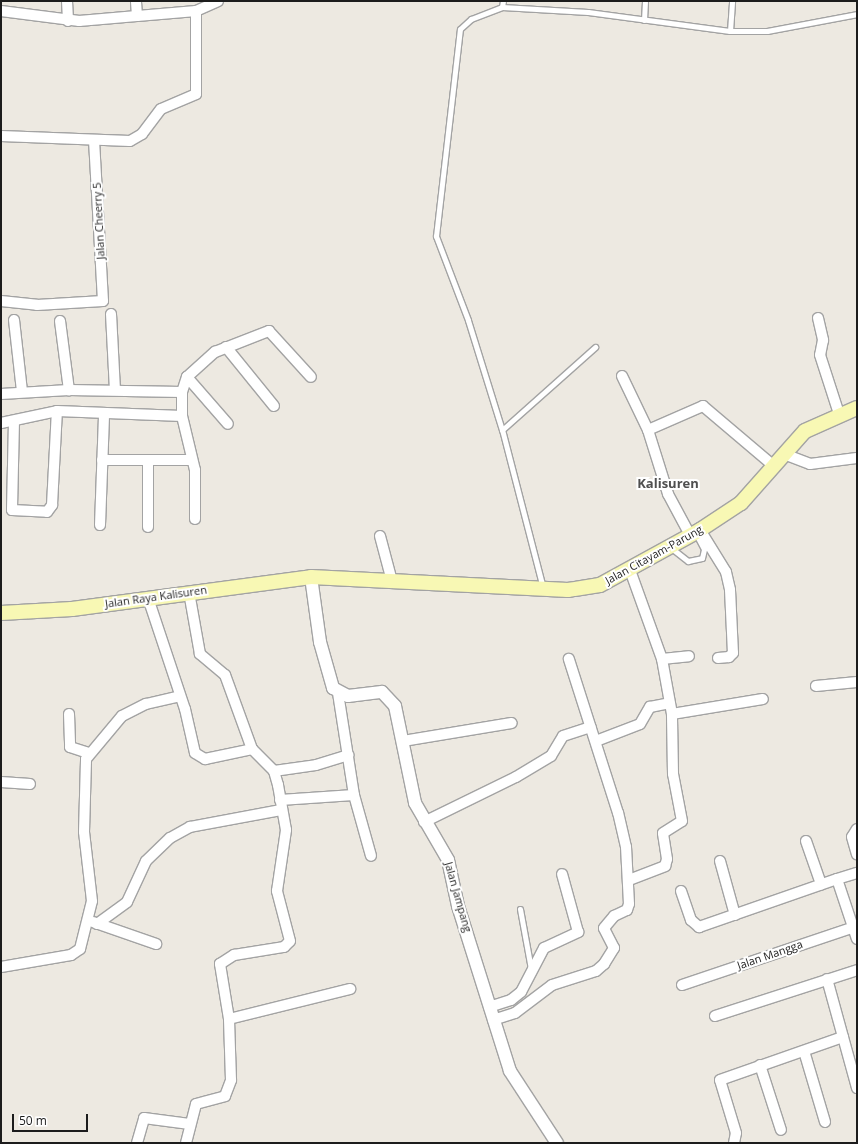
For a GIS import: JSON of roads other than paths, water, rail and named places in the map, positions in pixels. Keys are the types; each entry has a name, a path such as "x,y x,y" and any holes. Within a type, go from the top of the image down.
{"main road":[{"name":"Jalan Citayam-Parung","path":"311,577 544,589 600,585 630,570 695,533 741,503 775,467 784,454 805,431 839,414 857,408"},
{"name":"Jalan Raya Kalisuren","path":"1,613 72,609 189,592 311,577"}],"street":[{"path":"67,1 68,21"},
{"path":"136,1 137,16"},
{"path":"1,11 68,21 196,11 218,1"},
{"path":"1,136 94,141 138,138 156,113 196,94 196,11"},
{"name":"Jalan Cheerry 5","path":"1,302 37,306 103,301 94,141"},
{"path":"111,314 115,390"},
{"path":"818,318 823,340 820,355 839,414"},
{"path":"14,320 22,391"},
{"path":"60,321 69,390"},
{"path":"195,519 195,470 191,460 182,416 182,392 187,377 226,347 257,333 271,331 311,377"},
{"path":"226,347 274,406"},
{"path":"622,376 648,430 668,494 695,533 726,572 730,590 732,656 718,658"},
{"path":"187,377 228,424"},
{"path":"1,394 22,391 69,390 182,392"},
{"path":"648,430 703,406 775,467"},
{"path":"1,423 14,421 40,412 57,410 104,414 182,416"},
{"path":"14,421 12,510 47,512 52,505 57,410"},
{"path":"100,525 104,414"},
{"path":"784,454 810,464 857,458"},
{"path":"102,460 191,460"},
{"path":"148,461 148,527"},
{"path":"380,536 392,581"},
{"path":"629,880 665,866 667,859 663,833 682,823 673,774 671,708 662,659 630,570"},
{"path":"311,577 320,642 327,673 338,693 354,796 371,856"},
{"path":"186,1143 196,1104 221,1098 229,1089 229,1019 221,962 290,943 277,891 286,830 274,771 252,749 226,675 200,654 189,592"},
{"path":"148,598 199,756 211,758 252,749"},
{"path":"662,659 689,656"},
{"path":"493,1020 515,1013 544,989 596,971 604,964 614,948 603,930 614,916 627,910 629,880 618,813 569,659"},
{"path":"816,686 857,682"},
{"name":"Jalan Jampang","path":"338,693 388,694 398,715 412,788 424,822 448,860 489,1007 510,1071 557,1143"},
{"path":"93,922 84,832 84,765 88,753 132,710 180,696"},
{"path":"596,741 640,724 650,707 671,708 763,699"},
{"path":"69,714 70,747 88,753"},
{"path":"403,741 512,723"},
{"path":"424,822 516,777 551,756 563,736 591,727"},
{"path":"274,771 316,765 348,755"},
{"path":"1,782 30,784"},
{"path":"1,967 76,953 93,922 127,902 146,861 170,838 190,827 281,805 354,796"},
{"path":"857,829 852,832 857,854"},
{"path":"806,841 821,884"},
{"path":"720,860 735,915"},
{"path":"681,891 696,926 735,915 821,884 857,873"},
{"path":"489,1007 521,992 533,974 544,948 578,931 562,874"},
{"path":"837,879 855,926 857,939"},
{"path":"93,922 156,944"},
{"name":"Jalan Mangga","path":"682,985 855,926"},
{"path":"715,1016 857,970"},
{"path":"827,979 857,1088"},
{"path":"229,1019 350,989"},
{"path":"734,1143 736,1133 720,1080 843,1037"},
{"path":"804,1051 825,1122"},
{"path":"760,1065 781,1130"},
{"path":"137,1143 144,1118 190,1124"}],"lane":[{"path":"502,7 504,1"},
{"path":"644,20 645,1"},
{"path":"730,31 732,1"},
{"path":"544,589 502,430 436,234 458,33 471,19 502,7 644,20 730,31 767,31 857,14"},
{"path":"502,430 595,347"},
{"path":"669,547 688,561 702,558 704,549 695,533"},
{"path":"520,909 533,974"}],"district":[{"name":"Kalisuren","path":"668,483"}]}
